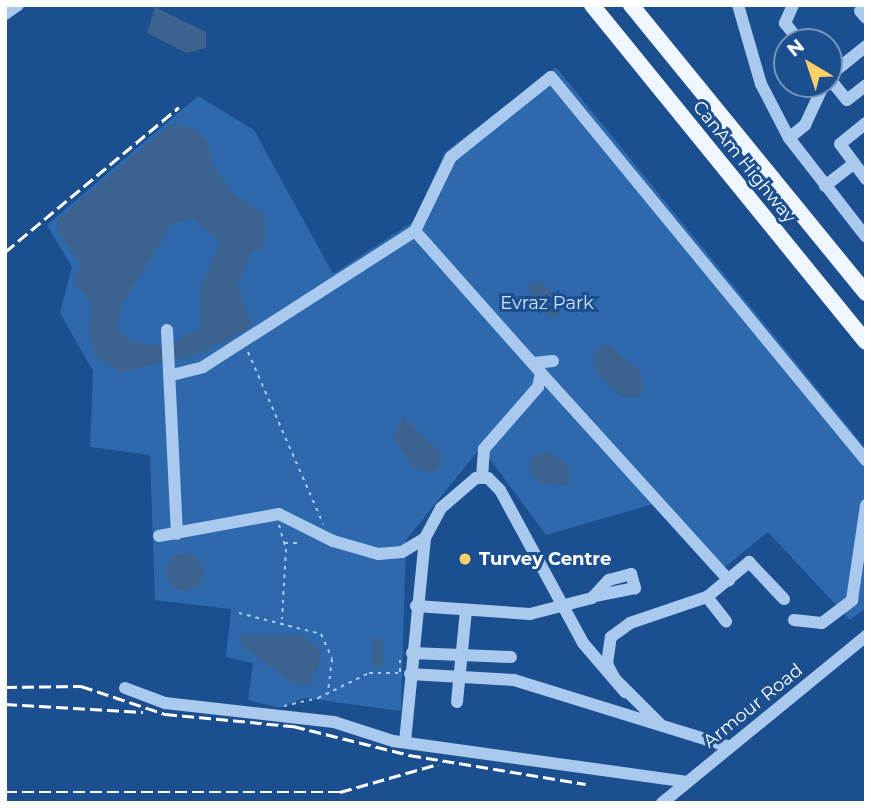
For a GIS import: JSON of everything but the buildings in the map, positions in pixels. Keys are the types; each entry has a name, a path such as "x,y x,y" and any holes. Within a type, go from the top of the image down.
{"main road":[{"name":"CanAm Highway","path":"592,5 866,342"},
{"name":"CanAm Highway","path":"631,5 866,293"}],"street":[{"path":"5,13 18,5"},
{"path":"789,28 785,23 793,5"},
{"path":"739,6 761,84 789,138 866,237"},
{"path":"843,65 866,46"},
{"path":"172,375 198,370 415,231 451,157 555,79 866,460"},
{"path":"843,95 847,100 866,85"},
{"path":"789,138 805,125 818,98"},
{"path":"863,130 840,144 866,179"},
{"path":"825,186 855,163"},
{"path":"415,231 729,580"},
{"path":"167,332 172,375 167,402 177,534"},
{"path":"538,368 553,361"},
{"path":"538,368 538,387 484,449 482,477 510,506 562,606 597,664 664,728"},
{"path":"159,536 279,514 333,541 378,554 402,552 425,538 457,491 482,477"},
{"path":"794,620 822,623 852,600 866,505"},
{"path":"405,742 402,671 416,606 425,538"},
{"path":"625,692 607,664 611,637 630,623 707,597 749,562 784,599"},
{"path":"416,606 520,615 595,596"},
{"path":"707,597 726,621"},
{"path":"457,702 466,610"},
{"name":"Armour Road","path":"662,803 866,636"},
{"path":"406,656 511,657"},
{"path":"402,671 514,680 730,747"},
{"path":"125,688 165,703 334,722 405,742 687,782"}],"path":[{"path":"242,342 327,534"},
{"path":"279,514 284,543 282,620"},
{"path":"284,543 296,543"},
{"path":"239,613 282,620 327,640 328,692"},
{"path":"281,716 281,707 328,692 369,673 402,671 406,656"}],"green space":[{"name":"Evraz Park","path":"556,67 866,449 866,608 850,620 768,532 719,572 653,504 546,535 481,447 406,540 401,711 304,698 280,708 248,700 253,663 226,657 231,609 155,600 150,455 90,447 93,371 60,313 72,267 47,225 198,96 254,130 333,274 414,221 445,152"}],"shaded area":[{"path":"155,7 206,32 206,48 186,53 147,33"},
{"path":"170,125 189,126 207,139 213,164 231,191 266,216 263,250 252,252 238,286 252,327 197,355 120,372 96,357 88,332 92,304 73,281 81,265 58,232 58,219","holes":["194,219 220,242 200,288 200,329 164,347 130,341 117,327 123,303 172,224"]},
{"path":"540,281 559,299 561,315 549,317 533,303 527,285"},
{"path":"608,343 640,371 644,391 638,398 620,397 595,370 593,351"},
{"path":"403,416 438,450 443,461 434,474 413,467 393,438"},
{"path":"549,452 569,465 568,486 541,483 529,474 532,456"},
{"path":"185,553 199,558 204,572 199,586 185,591 171,586 166,572 171,558"},
{"path":"241,635 302,635 320,650 320,664 309,685 293,684 241,645"},
{"path":"372,639 383,639 383,667 372,667"}],"railway":[{"path":"5,252 179,107"},
{"path":"5,687 81,686 165,714 293,726 409,755 586,784"},
{"path":"5,704 143,712"},
{"path":"5,792 340,792 438,764"}],"place":[{"name":"Turvey Centre","path":"465,559"}]}
